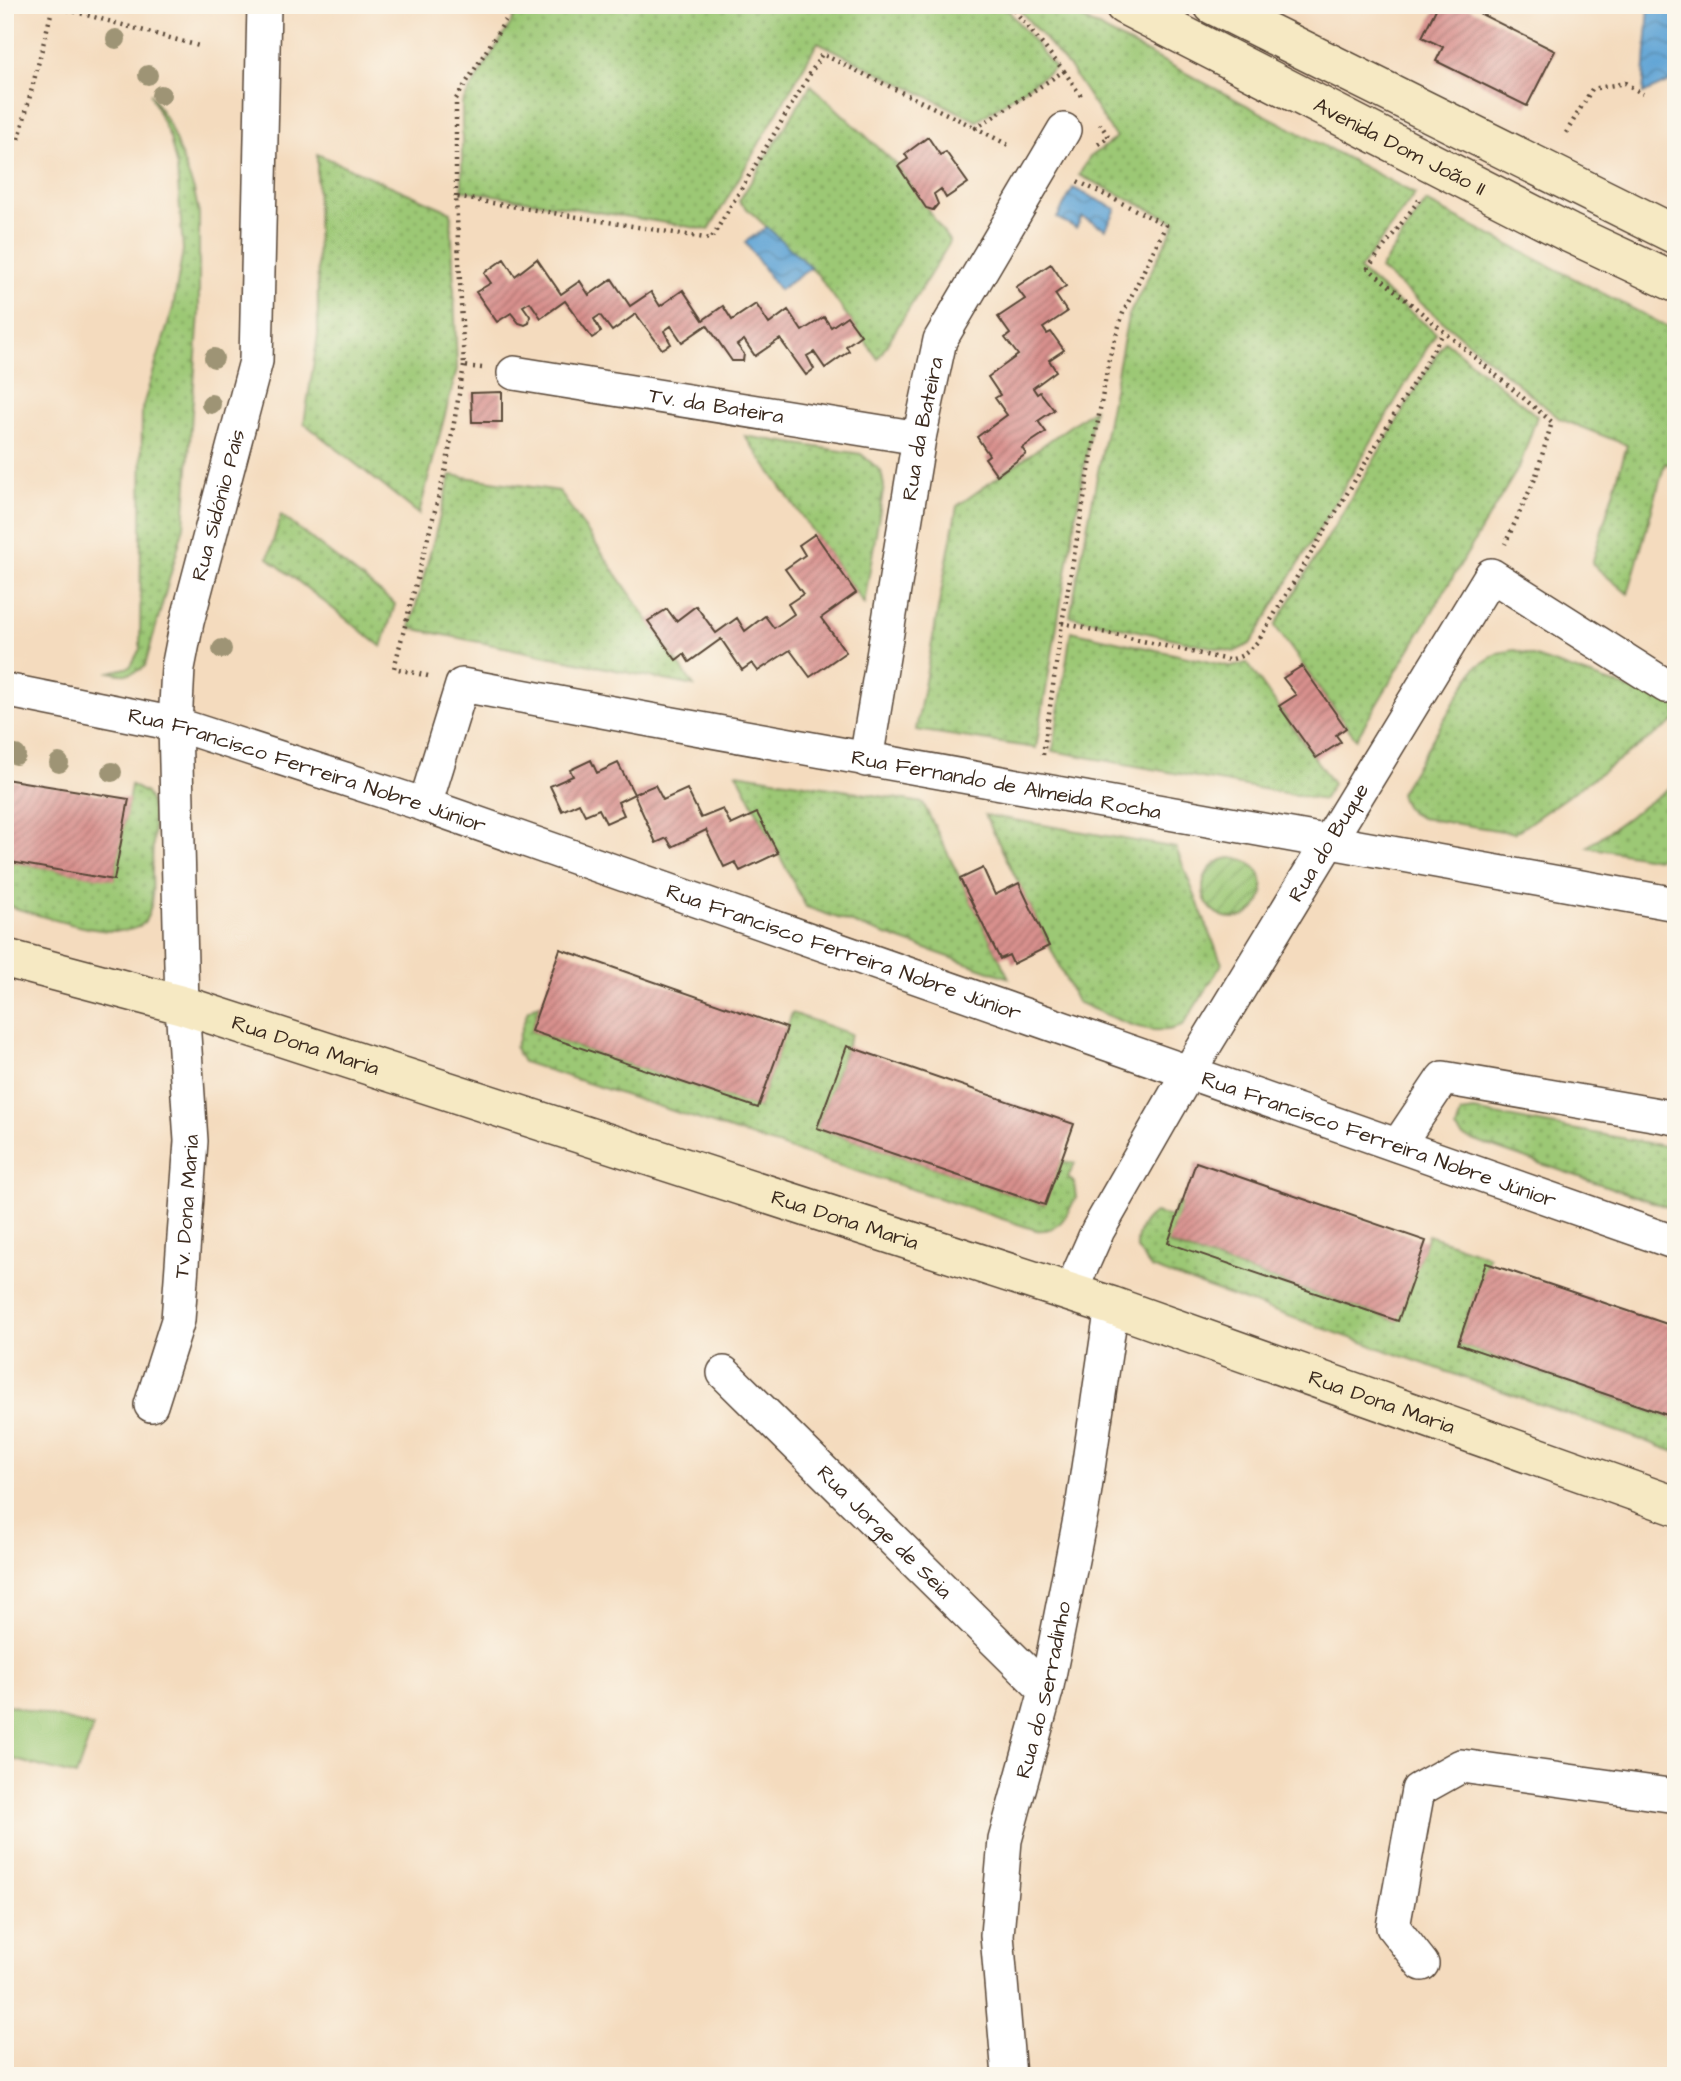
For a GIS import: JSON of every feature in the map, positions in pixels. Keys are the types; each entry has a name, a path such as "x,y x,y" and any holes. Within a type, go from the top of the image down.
{"street":[{"name":"Rua Sidónio Pais","path":"183,1005 175,724 178,668 187,622 256,361 264,5"},
{"name":"Avenida Dom João II","path":"1124,5 1569,233 1676,283"},
{"name":"Avenida Dom João II","path":"1213,5 1676,235"},
{"name":"Rua da Bateira","path":"866,760 919,438 940,340 1059,166 1064,130"},
{"name":"Tv. da Bateira","path":"514,373 919,438"},
{"path":"1491,575 1666,686"},
{"name":"Rua do Buque","path":"1070,1293 1098,1230 1188,1073 1491,575"},
{"path":"425,805 463,685"},
{"name":"Rua Fernando de Almeida Rocha","path":"463,685 866,760 1038,788 1676,904"},
{"name":"Rua Francisco Ferreira Nobre Júnior","path":"5,690 175,724 425,805 1676,1243"},
{"name":"Rua Dona Maria","path":"5,958 183,1005 482,1099 1112,1306 1676,1506"},
{"name":"Tv. Dona Maria","path":"151,1405 178,1320 191,1140 183,1005"},
{"path":"1398,1145 1443,1078 1676,1118"},
{"name":"Rua do Serradinho","path":"1009,2076 997,1935 1005,1840 1046,1691 1082,1509 1112,1306"},
{"name":"Rua Jorge de Seia","path":"724,1373 1046,1691"},
{"path":"1422,1964 1394,1927 1418,1790 1461,1766 1676,1796"}],"path":[{"path":"463,685 394,668 446,468 464,366 456,197 456,99 515,5"},
{"path":"1010,5 1064,71 1087,104"},
{"path":"19,139 54,6 199,46"},
{"path":"456,197 711,239 822,54 1059,166 1070,177 1167,225 1123,313 1109,359 1062,623 1038,788"},
{"path":"976,128 1064,71"},
{"path":"1566,133 1592,89 1625,83 1643,94"},
{"path":"1093,148 1109,136 1094,115"},
{"path":"1443,169 1368,268 1552,422 1535,479 1491,575"},
{"path":"1062,623 1228,660 1239,658 1250,651 1444,332"},
{"path":"464,366 514,373"}],"green space":[{"path":"522,5 1004,5 1055,68 977,121 818,42 709,230 462,190 462,103"},
{"path":"1015,5 1057,5 1415,194 1359,270 1436,333 1256,635 1250,644 1234,652 1070,616 1128,317 1176,222 1079,175 1089,158 1116,138 1069,67"},
{"path":"811,85 898,166 950,242 878,359 818,275 739,201"},
{"path":"150,93 169,124 194,190 199,214 199,313 184,526 145,666 125,674 110,672 130,667 140,649 142,409 173,308 183,250 177,169 170,138"},
{"path":"317,154 451,212 457,369 419,514 304,423 318,335"},
{"path":"1426,202 1676,331 1676,467 1665,463 1628,594 1592,564 1627,445 1560,419 1380,269"},
{"path":"1445,341 1537,416 1520,465 1356,739 1275,626"},
{"path":"1094,409 1036,748 916,730 957,506"},
{"path":"745,436 861,454 881,471 884,486 864,604"},
{"path":"451,475 559,491 694,686 410,628"},
{"path":"281,515 395,604 382,647 268,558"},
{"path":"1071,631 1232,667 1247,663 1333,784 1323,800 1053,751"},
{"path":"1515,650 1676,705 1676,720 1515,833 1421,818 1413,814 1407,809 1400,793 1475,668 1498,653"},
{"path":"737,773 923,803 1009,978 806,907"},
{"path":"1676,783 1676,846 1657,859 1587,847"},
{"path":"131,785 146,793 153,819 152,895 145,921 135,928 100,930 57,921 5,905 5,861 114,879"},
{"path":"985,815 1176,848 1222,964 1183,1025 1158,1030 1144,1028 1077,1002"},
{"path":"1233,858 1254,867 1263,888 1254,909 1233,918 1212,909 1203,888 1212,867"},
{"path":"540,1004 531,1031 758,1108 792,1013 851,1034 817,1128 1044,1205 1060,1162 1075,1163 1068,1177 1074,1183 1076,1197 1057,1226 1036,1230 523,1062 515,1048 528,1010"},
{"path":"1474,1111 1676,1148 1676,1210 1463,1137 1456,1129 1461,1113"},
{"path":"1177,1203 1182,1204 1168,1244 1397,1321 1428,1235 1489,1256 1458,1344 1676,1420 1676,1452 1151,1268 1137,1249 1141,1228 1155,1213 1172,1217"},
{"path":"5,1704 93,1727 76,1776 5,1757"}],"water":[{"path":"1649,5 1676,5 1676,79 1643,94"},
{"path":"1073,188 1116,209 1106,229 1082,217 1076,228 1057,218"},
{"path":"767,227 811,268 779,290 745,242"}],"building":[{"path":"1438,5 1463,5 1555,51 1527,106 1436,61 1443,47 1422,37"},
{"path":"928,137 940,155 946,152 968,183 946,198 941,189 934,194 938,204 933,210 926,208 898,166 908,159 905,154"},
{"path":"504,259 515,276 537,259 561,294 580,281 589,295 612,279 630,306 651,292 660,306 683,290 703,320 723,306 732,320 756,304 769,324 788,310 802,331 824,317 831,327 847,316 861,335 846,346 849,351 825,368 814,352 807,356 814,369 806,375 780,339 755,356 744,340 737,345 744,354 743,361 732,361 707,325 682,342 671,326 664,331 671,344 662,349 636,314 612,331 600,315 594,319 601,332 592,338 565,301 541,318 530,302 523,306 530,316 529,323 525,325 519,323 511,313 497,322 476,292 491,283 484,273"},
{"path":"1051,264 1066,286 1055,294 1067,312 1043,328 1047,334 1051,332 1064,350 1049,360 1056,371 1033,388 1037,394 1040,392 1054,410 1038,421 1046,432 1022,448 1026,454 997,475 985,458 989,455 977,437 1007,415 995,398 1000,395 988,377 1018,355 1005,338 1010,334 998,317 1025,299 1016,287"},
{"path":"502,392 502,422 472,422 471,393"},
{"path":"815,534 856,593 821,618 846,652 810,677 790,650 758,671 752,663 742,670 721,639 689,662 684,654 676,660 648,621 667,609 676,621 696,606 716,633 737,618 745,631 765,616 774,628 794,614 788,604 803,594 785,569 805,555 799,545"},
{"path":"1302,666 1346,728 1336,735 1341,742 1316,758 1279,706 1296,695 1283,678"},
{"path":"591,760 597,773 618,763 634,794 618,802 624,815 606,823 599,809 585,815 579,803 562,811 550,786 573,776 570,770"},
{"path":"5,779 129,799 114,880 5,861"},
{"path":"655,785 663,800 687,789 701,818 723,809 731,825 757,813 778,853 740,871 735,862 724,867 706,830 672,847 667,838 656,843 634,794"},
{"path":"983,868 995,895 1019,883 1049,946 1013,964 1009,955 1000,959 960,879"},
{"path":"560,949 787,1028 758,1108 531,1031"},
{"path":"847,1046 1074,1124 1045,1205 817,1128"},
{"path":"1196,1162 1426,1241 1398,1321 1168,1243"},
{"path":"1486,1263 1676,1327 1676,1418 1458,1344"}]}
